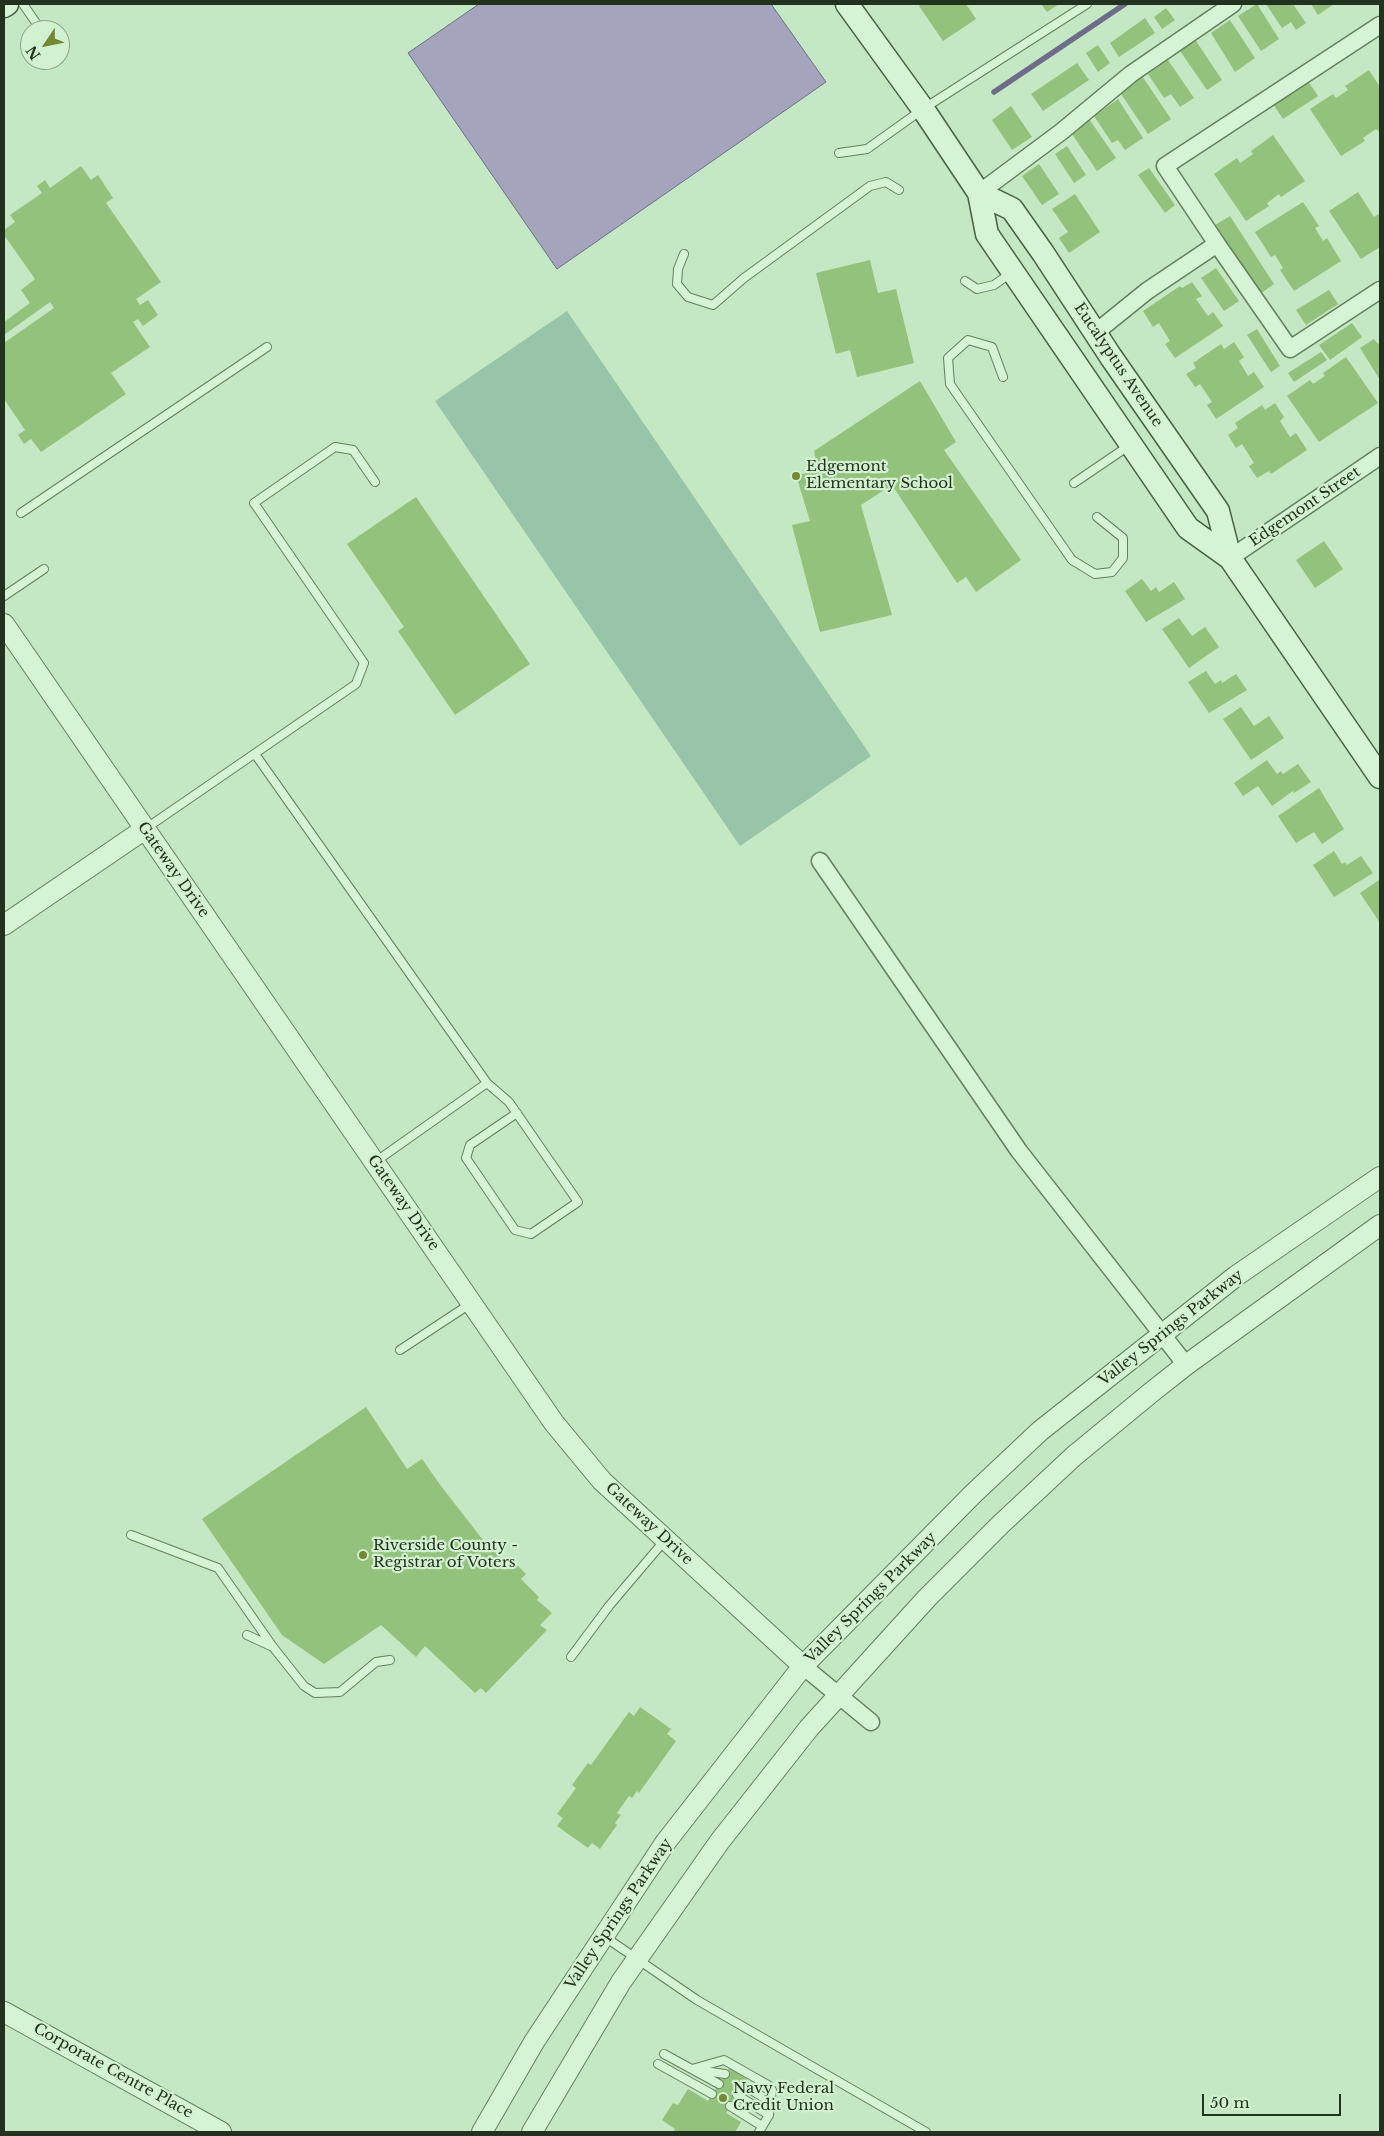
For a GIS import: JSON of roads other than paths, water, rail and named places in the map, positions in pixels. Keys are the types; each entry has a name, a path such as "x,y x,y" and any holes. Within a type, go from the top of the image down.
{"main road":[{"name":"Eucalyptus Avenue","path":"847,4 923,109 979,193 987,234 1188,528 1230,558 1380,777"},
{"name":"Eucalyptus Avenue","path":"979,193 1012,209 1043,252 1094,333 1218,511 1230,558"}],"street":[{"path":"979,193 1061,132 1131,74 1233,4"},
{"path":"1380,26 1165,166 1290,349 1380,290"},
{"path":"1094,333 1147,291 1217,244"},
{"name":"Edgemont Street","path":"1230,558 1380,456"},
{"name":"Gateway Drive","path":"4,624 554,1422 602,1481 803,1666 872,1722"},
{"path":"4,925 145,829"},
{"path":"820,861 1019,1152 1186,1365"},
{"name":"Valley Springs Parkway","path":"482,2132 534,2042 665,1843 803,1666 973,1494 1034,1438 1161,1334 1236,1276 1380,1177"},
{"path":"532,2132 597,2023 638,1959 720,1841 809,1728 927,1598 1001,1524 1074,1456 1186,1365 1380,1225"},
{"name":"Corporate Centre Place","path":"4,2012 221,2132"}],"lane":[{"path":"23,4 34,20"},
{"path":"839,153 867,149 923,109 1087,4"},
{"path":"684,254 678,269 677,284 688,297 712,305 744,278 870,186 886,182 899,190"},
{"path":"965,281 977,289 994,285 1014,271"},
{"path":"1003,377 992,347 968,340 948,358 950,384 1072,560 1095,574 1112,572 1123,558 1123,538 1098,517"},
{"path":"21,513 267,347"},
{"path":"1074,483 1132,444"},
{"path":"145,829 356,684 364,663 254,503 335,447 353,450 375,482"},
{"path":"4,596 44,569"},
{"path":"255,754 487,1083 509,1102 517,1113 578,1202 531,1234 515,1230 466,1158 470,1145 517,1113"},
{"path":"375,1162 487,1083"},
{"path":"400,1350 472,1303"},
{"path":"131,1535 218,1568 273,1647 304,1686 314,1693 340,1692 376,1662 390,1660"},
{"path":"571,1658 609,1606 665,1540"},
{"path":"247,1635 273,1647"},
{"path":"603,1936 697,2000 926,2132"},
{"path":"664,2054 719,2084"},
{"path":"692,2069 724,2060 768,2085 772,2090 769,2115 761,2129 730,2106"},
{"path":"658,2064 712,2094"},
{"path":"692,2069 725,2074"},
{"path":"743,2085 771,2102"},
{"path":"737,2095 769,2115"}],"water":[{"path":"479,4 771,4 826,82 557,269 408,53"}],"waterway":[{"path":"994,92 1125,4"}],"place":[{"name":"Edgemont Elementary School","path":"796,476"},
{"name":"Riverside County - Registrar of Voters","path":"363,1555"},
{"name":"Navy Federal Credit Union","path":"723,2098"}]}
